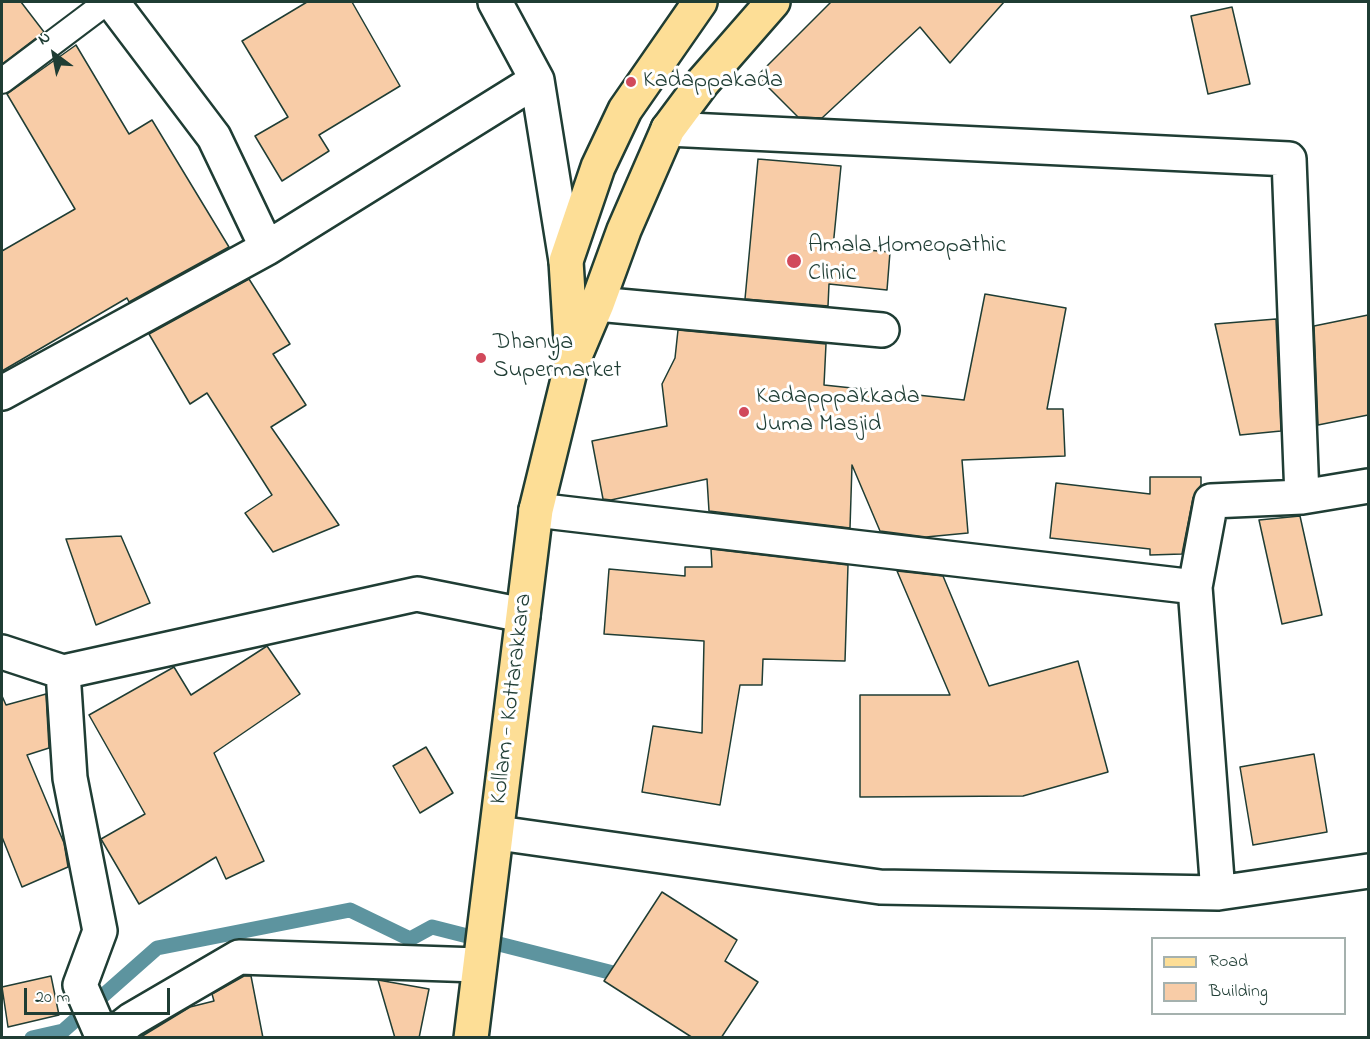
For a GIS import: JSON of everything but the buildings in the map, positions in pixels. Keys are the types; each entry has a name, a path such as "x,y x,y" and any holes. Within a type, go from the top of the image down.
{"main road":[{"path":"572,363 566,261 598,167 625,110 700,2"},
{"path":"572,363 624,230 668,129 704,82 773,2"},
{"name":"Kollam - Kottarakkara","path":"471,1038 478,965 498,833 536,510 572,363"}],"street":[{"path":"112,2 214,137 267,248"},
{"path":"495,2 537,80 566,261"},
{"path":"2,393 267,248 537,80"},
{"path":"668,129 1289,159 1302,497"},
{"path":"597,304 882,330"},
{"path":"1218,893 1195,587 1211,501 1302,497 1368,486"},
{"path":"536,510 1195,587"},
{"path":"2,652 63,672 417,594 523,615"},
{"path":"63,672 70,778 100,931 80,985 114,1031 239,957 478,965"},
{"path":"498,833 880,887 1218,893 1368,871"}],"lane":[{"path":"2,81 108,2"}],"waterway":[{"path":"32,1038 63,1031 157,948 350,910 410,939 432,927 621,975 627,981"}],"place":[{"name":"Kadappakada","path":"631,82"},
{"name":"Amala Homeopathic Clinic","path":"794,261"},
{"name":"Dhanya Supermarket","path":"481,358"},
{"name":"Kadapppakkada Juma Masjid","path":"744,412"}]}
